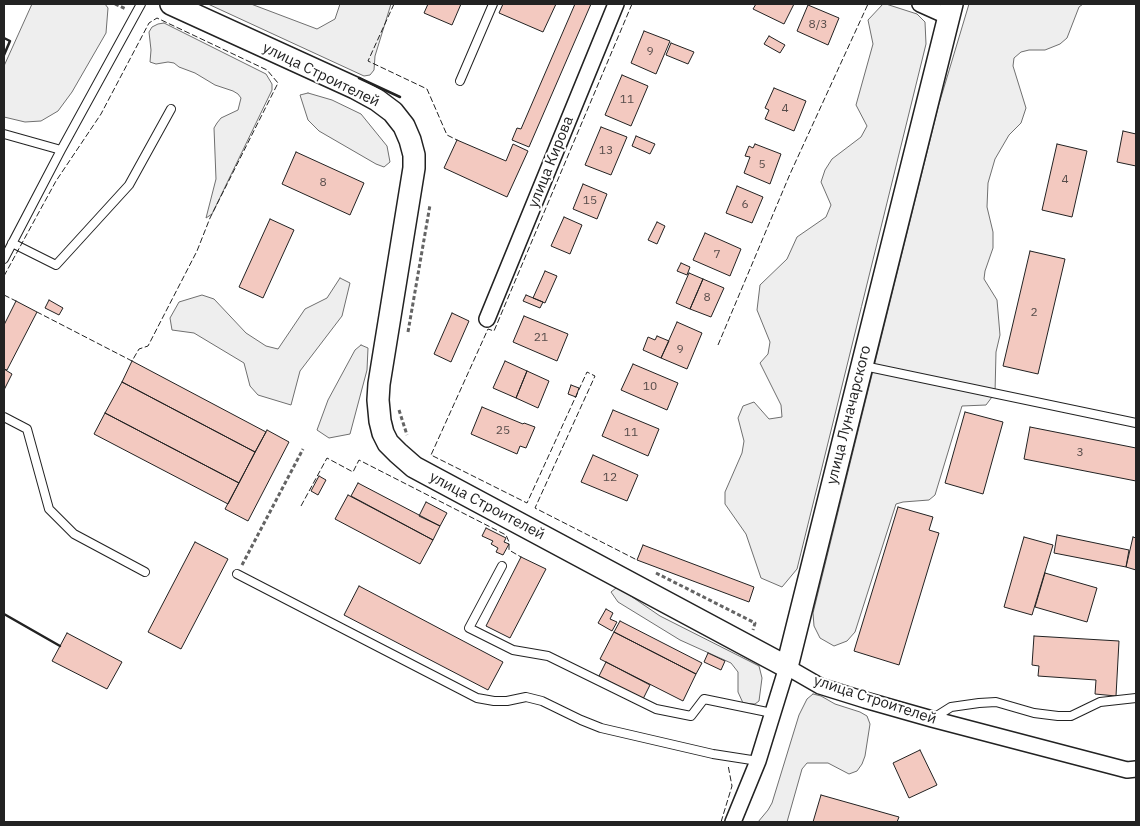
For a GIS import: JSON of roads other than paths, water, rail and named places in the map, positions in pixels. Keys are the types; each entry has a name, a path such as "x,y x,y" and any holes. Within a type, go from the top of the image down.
{"main road":[{"name":"улица Строителей","path":"171,4 356,88 393,112 404,126 414,154 414,168 378,400 380,421 388,443 414,467 787,667"},
{"name":"улица Луначарского","path":"787,667 951,10"}],"street":[{"name":"улица Кирова","path":"487,319 616,4"},
{"path":"920,4 951,10"},
{"name":"улица Луначарского","path":"733,822 758,761 787,667"},
{"name":"улица Строителей","path":"787,667 820,686 932,719 1128,770 1136,769"}],"lane":[{"path":"4,259 141,4"},
{"path":"460,81 493,4"},
{"path":"12,243 56,265 129,184 171,109"},
{"path":"4,134 61,150"},
{"path":"862,365 1136,423"},
{"path":"4,416 27,429 49,509 74,534 145,572"},
{"path":"502,566 470,628 513,650 548,656 656,709 691,716 704,699 772,713"},
{"path":"237,574 477,698 507,701 526,697 542,701 601,728 713,754 758,761"},
{"path":"932,719 951,707 996,702 1034,713 1071,716 1100,702 1136,698"}]}
